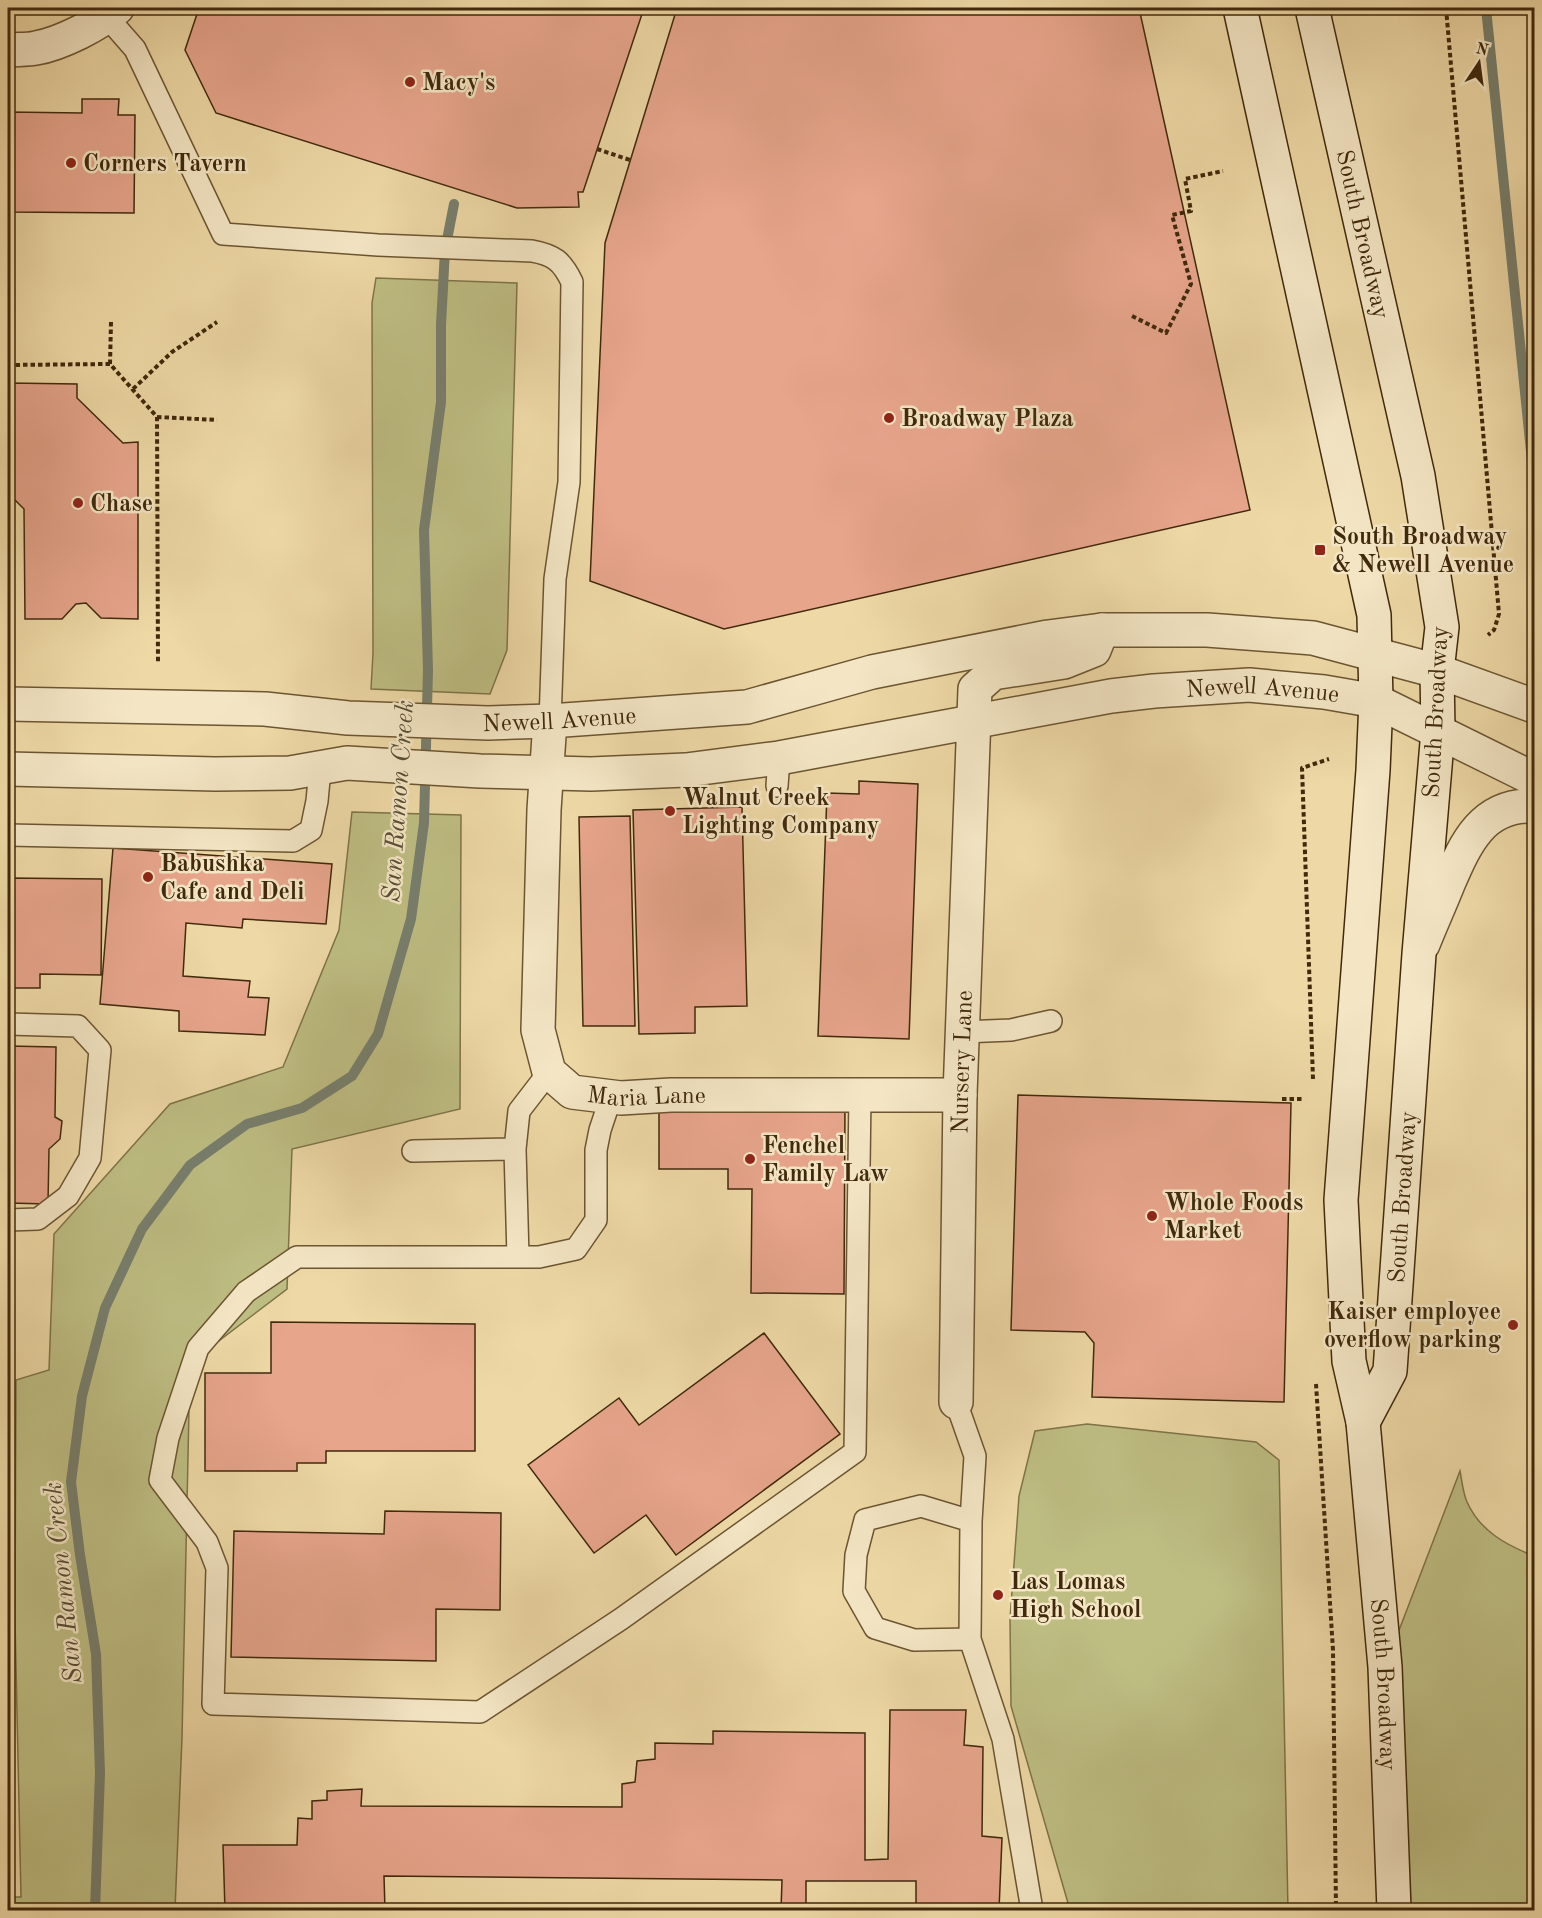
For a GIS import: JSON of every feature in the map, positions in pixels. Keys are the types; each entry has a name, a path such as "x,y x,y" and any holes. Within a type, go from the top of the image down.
{"street":[{"name":"South Broadway","path":"1240,8 1374,615 1376,701 1341,1200 1349,1361 1362,1422 1385,1667 1394,1911"},
{"name":"South Broadway","path":"1312,8 1418,476 1442,627 1437,671 1438,731 1419,954 1390,1371 1362,1422"},
{"path":"8,50 38,48 77,33 112,12"},
{"name":"Newell Avenue","path":"8,704 265,709 348,718 488,723 550,721 747,707 872,672 1048,637 1102,630 1208,630 1313,638 1376,657 1437,671 1534,706"},
{"path":"975,722 975,688 993,673 1064,662 1094,650 1102,630"},
{"name":"Newell Avenue","path":"8,769 215,774 290,773 333,766 591,774 687,770 778,772 975,722 1111,696 1237,686 1324,692 1376,701 1534,779"},
{"path":"549,1072 538,1030 546,772 550,721"},
{"name":"Nursery Lane","path":"956,1402 960,1095 975,722"},
{"path":"1419,954 1465,846 1479,826 1501,810 1534,806"},
{"name":"Maria Lane","path":"549,1072 572,1092 611,1097 960,1095"}],"lane":[{"path":"112,12 135,49 223,234 378,244 532,250 548,254 564,266 572,282 569,482 555,579 550,721"},
{"path":"8,835 293,841 311,831 317,801 333,766"},
{"path":"963,1032 1011,1030 1051,1021"},
{"path":"8,1024 78,1026 100,1050 90,1158 68,1196 38,1219 8,1221"},
{"path":"518,1257 515,1149 519,1111 549,1072"},
{"path":"611,1097 596,1149 596,1220 576,1249 539,1257 297,1257 246,1292 198,1348 168,1438 160,1480 207,1542 217,1568 213,1704 480,1712 621,1619 855,1452 860,1095"},
{"path":"412,1151 515,1149"},
{"path":"956,1402 975,1456 971,1521 970,1639 1003,1739 1032,1911"},
{"path":"970,1639 914,1640 875,1629 854,1590 856,1555 865,1520 921,1506 971,1521"}],"path":[{"path":"1446,8 1499,614 1494,630 1488,635"},
{"path":"597,150 630,160"},
{"path":"1132,316 1166,333 1191,284 1172,215 1191,211 1185,179 1223,171"},
{"path":"111,322 110,364 157,417 158,664"},
{"path":"133,389 172,352 217,322"},
{"path":"8,365 110,364"},
{"path":"157,417 217,420"},
{"path":"1282,1099 1302,1099"},
{"path":"1333,1650 1336,1911"}],"green space":[{"path":"376,278 517,283 507,650 490,694 371,689 373,653 372,303"},
{"path":"352,812 461,815 460,1109 292,1149 287,1289 190,1363 182,1738 175,1910 8,1910 8,1897 21,1897 15,1620 16,1380 49,1370 54,1234 170,1104 283,1067 339,930"},
{"path":"1087,1424 1256,1442 1279,1460 1288,1910 1070,1910 1011,1706 1010,1619 1019,1496 1035,1431"},
{"path":"1460,1471 1466,1498 1479,1521 1504,1542 1534,1556 1534,1910 1394,1910 1385,1667"}],"building":[{"name":"Macy's","path":"199,8 644,8 583,192 578,192 579,207 517,208 216,113 185,50"},
{"path":"677,8 1139,8 1250,510 724,629 590,581 605,243"},
{"name":"Corners Tavern","path":"82,99 119,99 118,115 135,115 134,213 8,212 8,112 82,113"},
{"name":"Chase","path":"8,383 77,384 77,398 123,443 138,442 138,619 101,618 86,603 76,604 62,619 25,619 24,509 12,497 8,497"},
{"path":"859,781 918,784 909,1039 818,1036 827,793 859,794"},
{"path":"742,807 747,1006 695,1007 695,1033 639,1034 633,810"},
{"path":"630,816 635,1026 583,1026 579,817"},
{"path":"113,848 332,864 326,924 243,919 242,928 186,923 183,976 250,981 248,997 269,998 265,1035 179,1031 179,1011 100,1004"},
{"path":"8,878 102,879 101,975 40,974 40,988 8,988"},
{"path":"8,1046 56,1047 55,1117 62,1121 60,1139 49,1149 48,1204 8,1203"},
{"name":"Whole Foods Market","path":"1018,1095 1291,1103 1284,1402 1092,1397 1094,1343 1085,1332 1011,1330"},
{"path":"659,1102 845,1103 844,1294 751,1293 752,1189 728,1189 728,1169 659,1169"},
{"path":"271,1322 475,1324 475,1451 326,1451 326,1463 297,1463 297,1471 205,1471 205,1373 271,1373"},
{"path":"764,1333 840,1434 676,1555 646,1515 594,1553 528,1465 619,1398 639,1425"},
{"path":"385,1511 501,1513 500,1610 436,1609 436,1661 231,1657 234,1531 384,1534"},
{"path":"890,1710 966,1710 964,1745 983,1747 982,1836 1002,1838 999,1910 916,1910 916,1881 806,1881 806,1910 781,1910 782,1880 384,1876 385,1910 225,1910 223,1845 297,1845 298,1818 312,1819 312,1801 327,1800 327,1791 362,1789 361,1806 622,1807 622,1784 635,1782 637,1761 655,1759 655,1743 713,1744 713,1731 865,1733 865,1860 888,1859"}],"waterway":[{"path":"1486,8 1534,481"},
{"name":"San Ramon Creek","path":"95,1910 100,1773 96,1654 71,1482 82,1396 105,1308 142,1229 190,1165 247,1124 302,1108 352,1076 378,1034 411,919 424,823 428,670 424,530 441,402 441,325 445,250 454,204"}],"place":[{"name":"Macy's","path":"410,82"},
{"name":"Corners Tavern","path":"71,163"},
{"name":"Broadway Plaza","path":"889,418"},
{"name":"Chase","path":"78,503"},
{"name":"South Broadway & Newell Avenue","path":"1320,550"},
{"name":"Walnut Creek Lighting Company","path":"670,811"},
{"name":"Babushka Cafe and Deli","path":"148,877"},
{"name":"Fenchel Family Law","path":"750,1159"},
{"name":"Whole Foods Market","path":"1152,1216"},
{"name":"Kaiser employee overflow parking","path":"1513,1325"},
{"name":"Las Lomas High School","path":"998,1595"}]}
